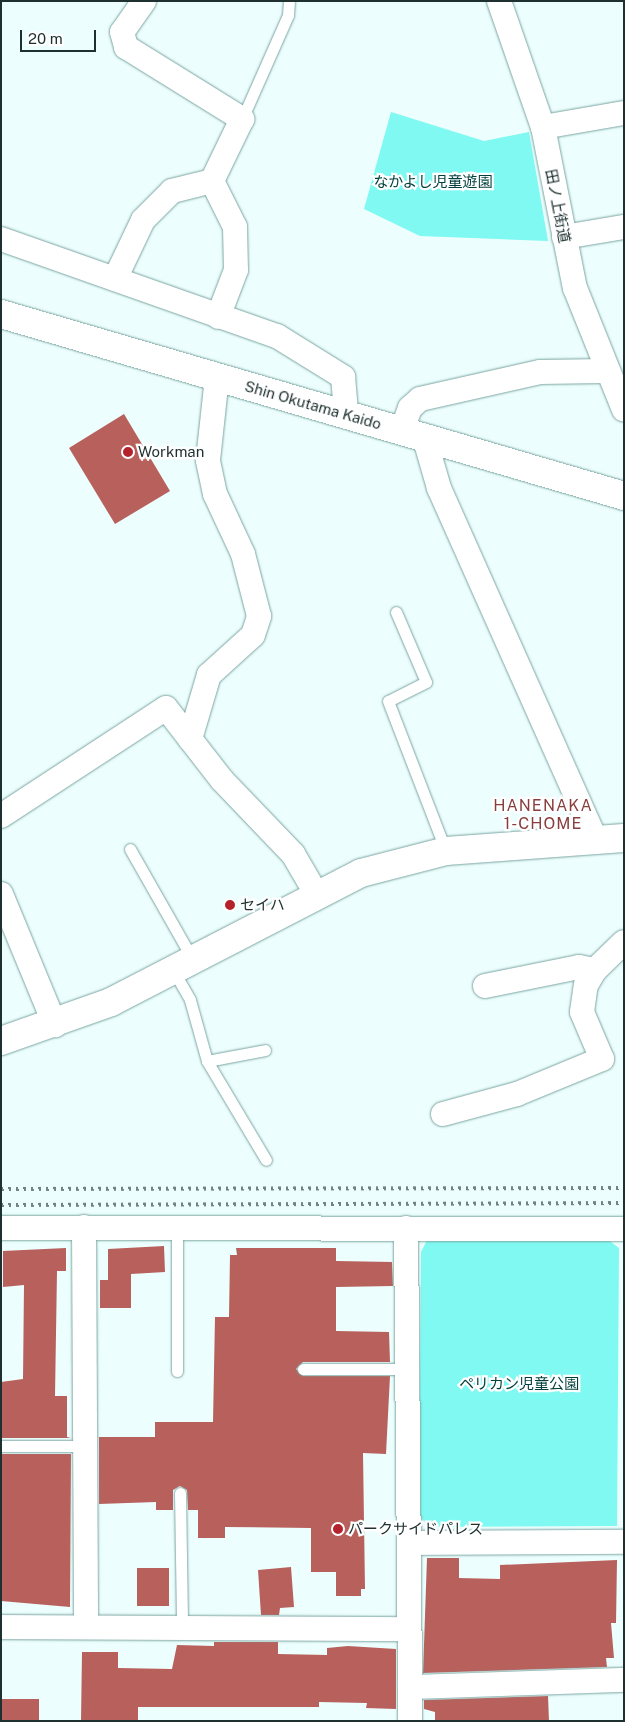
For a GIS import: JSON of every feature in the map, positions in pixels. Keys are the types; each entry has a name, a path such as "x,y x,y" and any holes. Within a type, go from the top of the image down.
{"street":[{"path":"144,1 122,32 126,47 242,119 212,181"},
{"name":"田ノ上街道","path":"498,1 543,127 575,288 615,371 624,410"},
{"path":"543,127 624,114"},
{"path":"114,279 144,220 172,191 212,181"},
{"path":"212,181 235,227 236,270 218,317"},
{"path":"564,237 624,227"},
{"path":"1,239 218,317 277,336 343,377 346,414"},
{"name":"Shin Okutama Kaido","path":"1,314 624,496"},
{"path":"596,840 413,433 410,408 420,399 540,372 615,371"},
{"path":"190,739 208,675 253,635 259,616 243,554 215,494 208,460 217,378"},
{"path":"1,816 166,708 190,739 293,854 317,895"},
{"path":"1,1041 55,1025 183,965 361,873 446,851 624,838"},
{"path":"1,894 55,1025"},
{"path":"443,1114 517,1094 602,1059 582,1012 586,985 595,970 624,942"},
{"path":"485,986 579,967 595,970"},
{"path":"1,1228 624,1229"},
{"path":"84,1228 86,1627"},
{"path":"406,1228 404,1369 409,1543 410,1721"},
{"path":"409,1543 624,1542"},
{"path":"1,1627 182,1626 408,1629"},
{"path":"410,1687 624,1680"}],"lane":[{"path":"242,119 288,15 289,1"},
{"path":"396,612 426,682 388,701 446,851"},
{"path":"130,849 183,965 190,1000 207,1061 266,1160"},
{"path":"207,1061 265,1050"},
{"path":"176,1228 178,1371"},
{"path":"303,1369 404,1369"},
{"path":"1,1446 85,1446"},
{"path":"180,1493 182,1626"}],"green space":[{"name":"なかよし児童遊園","path":"391,112 484,141 529,132 548,241 420,236 364,209"},
{"name":"ペリカン児童公園","path":"607,1239 619,1248 617,1526 430,1527 419,1516 421,1252 427,1240"}],"building":[{"path":"124,414 170,491 115,524 69,448"},
{"path":"164,1246 165,1272 131,1274 131,1308 100,1308 100,1280 108,1280 108,1249"},
{"path":"66,1248 66,1271 57,1271 55,1396 67,1396 67,1437 71,1438 1,1438 1,1382 23,1379 24,1285 3,1287 3,1251"},
{"path":"236,1248 336,1248 336,1261 392,1262 393,1286 336,1287 336,1331 389,1332 390,1362 303,1362 296,1369 303,1376 390,1376 386,1454 363,1453 365,1589 361,1589 361,1596 336,1596 336,1572 311,1572 311,1528 225,1527 225,1538 198,1538 198,1510 188,1510 187,1490 180,1486 173,1490 173,1510 156,1510 156,1502 99,1504 99,1437 155,1437 155,1422 213,1422 215,1317 229,1317 230,1255 237,1255"},
{"path":"1,1454 71,1454 70,1607 1,1601"},
{"path":"427,1558 459,1558 459,1578 500,1579 500,1565 617,1560 616,1623 611,1623 614,1658 606,1658 607,1667 423,1673"},
{"path":"291,1567 294,1607 280,1608 279,1615 261,1615 258,1570"},
{"path":"137,1568 169,1568 169,1606 137,1606"},
{"path":"214,1642 278,1642 278,1654 327,1655 327,1648 348,1646 396,1649 396,1709 366,1708 367,1703 319,1702 319,1707 138,1707 138,1721 81,1721 82,1652 118,1652 118,1668 172,1669 177,1645 214,1646"},
{"path":"548,1696 549,1721 435,1721 435,1712 424,1709 424,1700"},
{"path":"1,1699 39,1699 39,1721 1,1721"}],"railway":[{"path":"1,1189 624,1188"},
{"path":"1,1205 624,1203"}],"place":[{"name":"Workman","path":"128,452"},
{"name":"セイハ","path":"230,905"},
{"name":"パークサイドパレス","path":"338,1529"}],"district":[{"name":"HANENAKA 1-CHOME","path":"543,815"}]}
